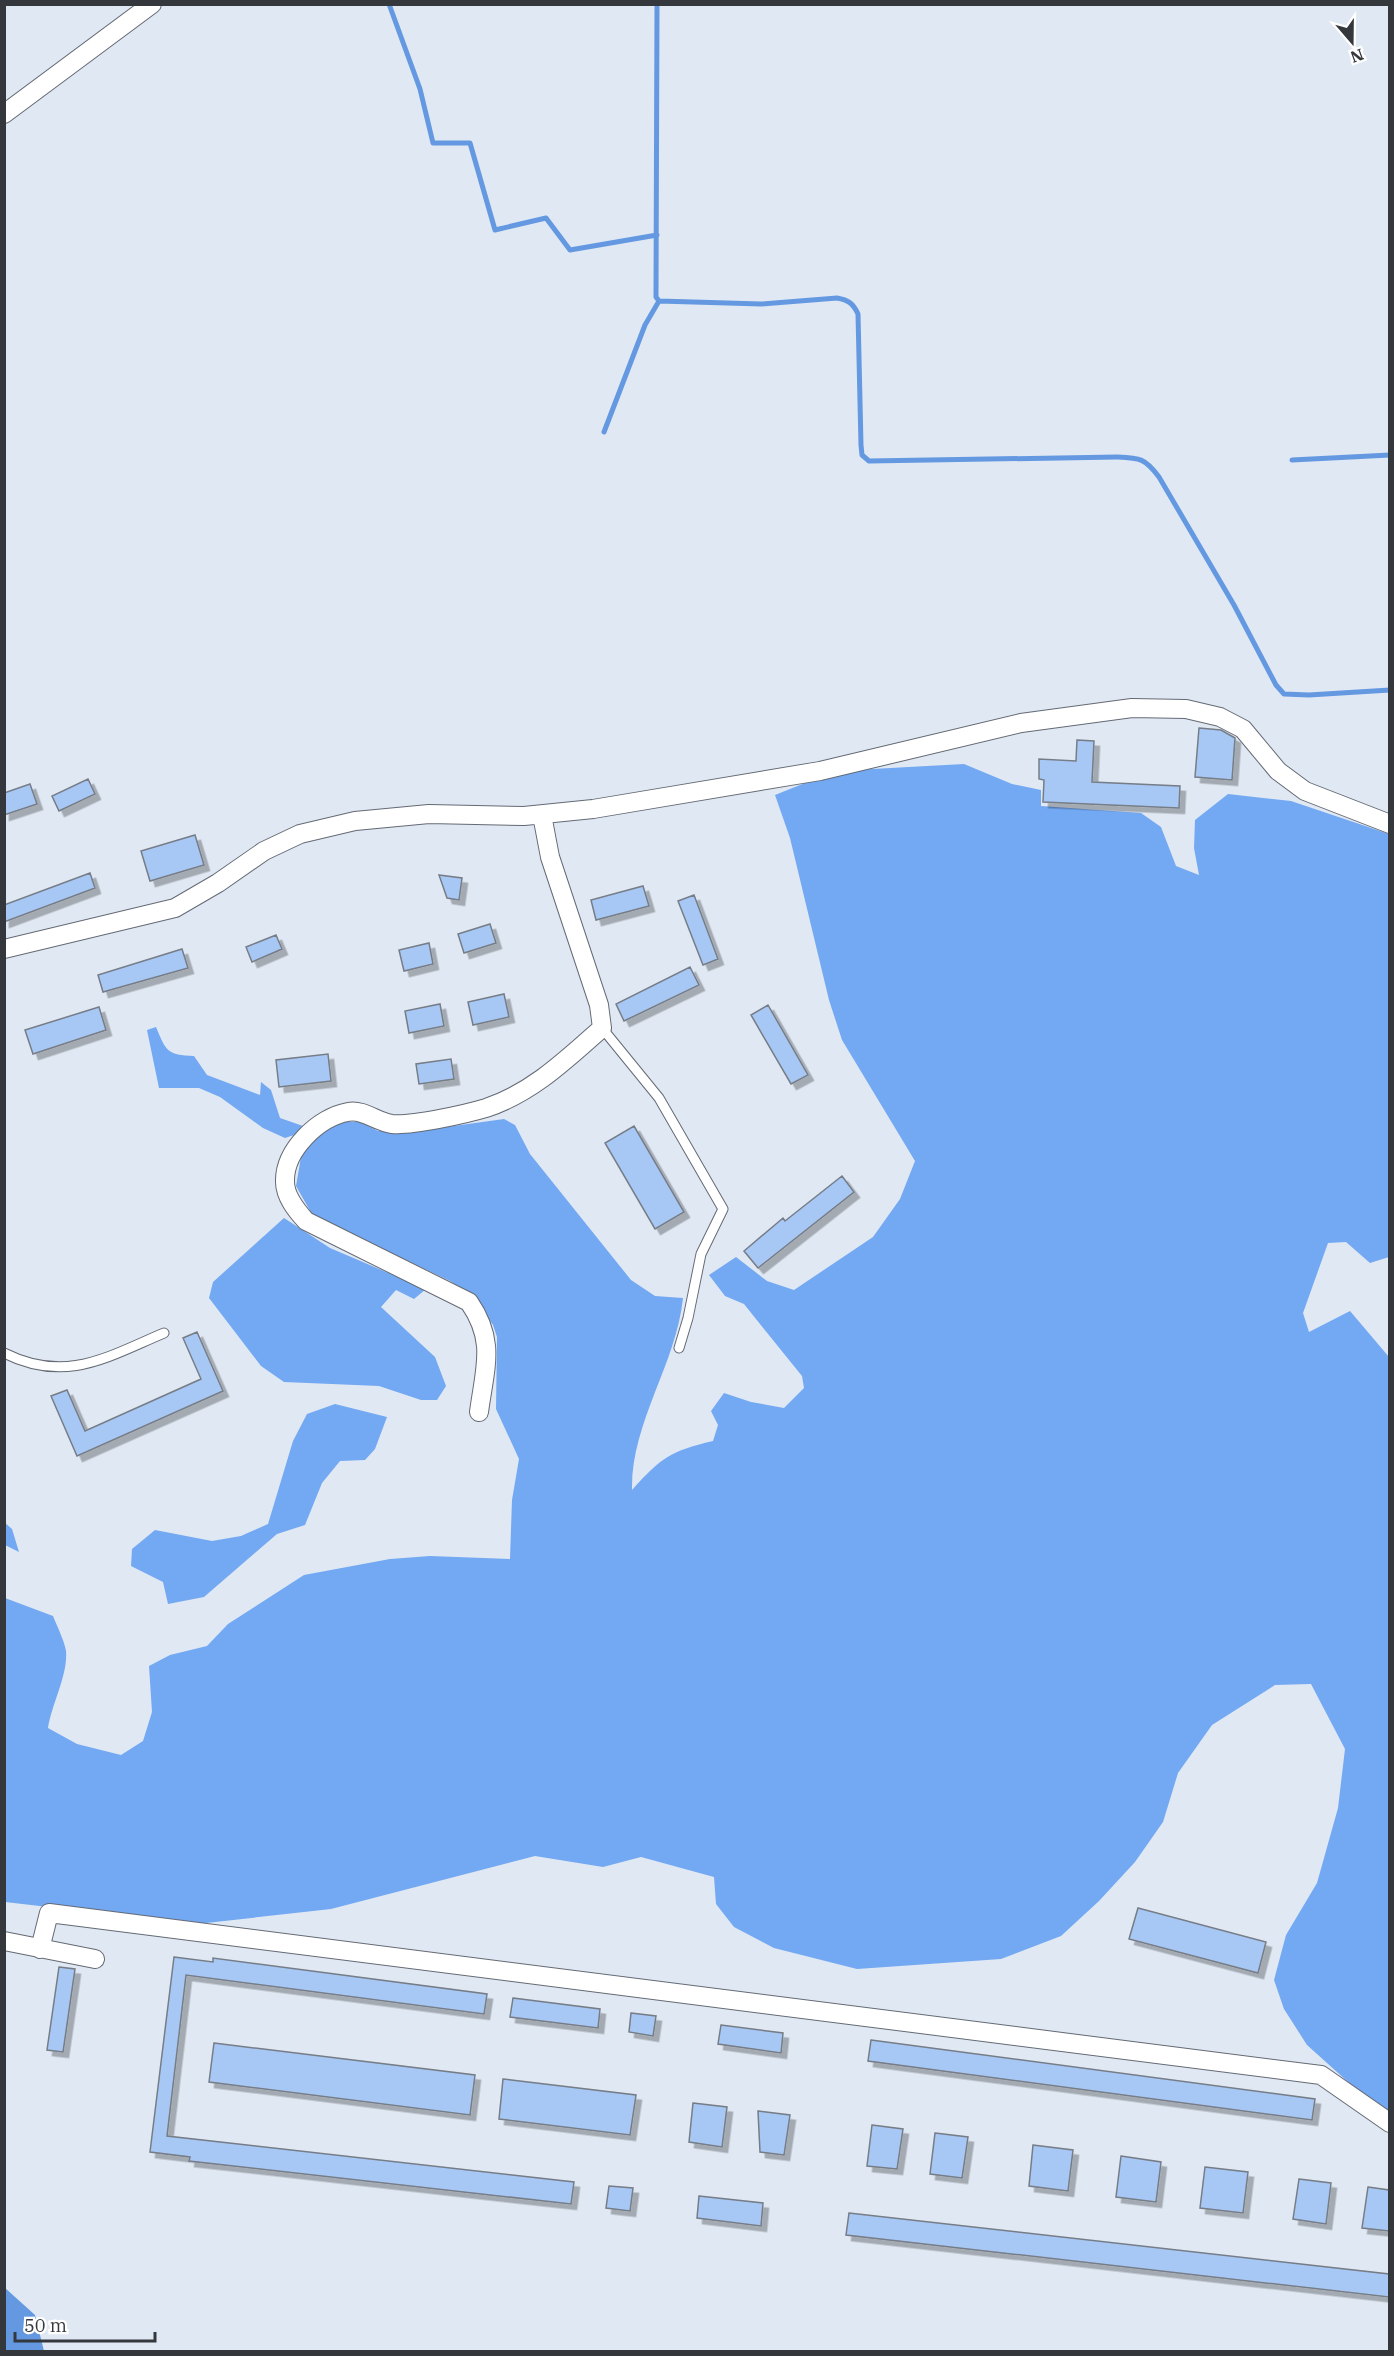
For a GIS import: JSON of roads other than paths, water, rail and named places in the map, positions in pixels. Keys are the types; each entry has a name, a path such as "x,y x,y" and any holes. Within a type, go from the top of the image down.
{"street":[{"path":"4,114 152,4"},
{"path":"4,949 175,908 218,883 264,851 300,834 355,821 429,814 542,815 593,809 820,771 1022,723 1132,708 1185,709 1220,717 1243,729 1278,771 1305,791 1389,824"},
{"path":"479,1412 488,1342 480,1318 469,1302 306,1221 295,1208 285,1181 290,1161 300,1143 323,1121 347,1112 359,1111 392,1124 487,1108 532,1087 602,1028 598,1005 550,857 542,815"},
{"path":"40,1949 49,1913 1321,2074 1389,2123"},
{"path":"4,1941 95,1959"}],"lane":[{"path":"602,1028 659,1098 723,1209 701,1254 688,1318 678,1348"},
{"path":"4,1353 18,1360 58,1369 89,1364 164,1333"}],"waterway":[{"path":"389,4 420,89 433,143 470,143 495,230 546,218 570,250 657,235"},
{"path":"657,4 656,297 659,301 761,304 837,298 847,301 858,314 861,445 862,455 869,461 1117,457 1141,460 1150,466 1159,477 1234,605 1276,685 1284,694 1309,695 1390,690"},
{"path":"604,432 645,325 659,301"},
{"path":"1292,460 1390,455"}]}
